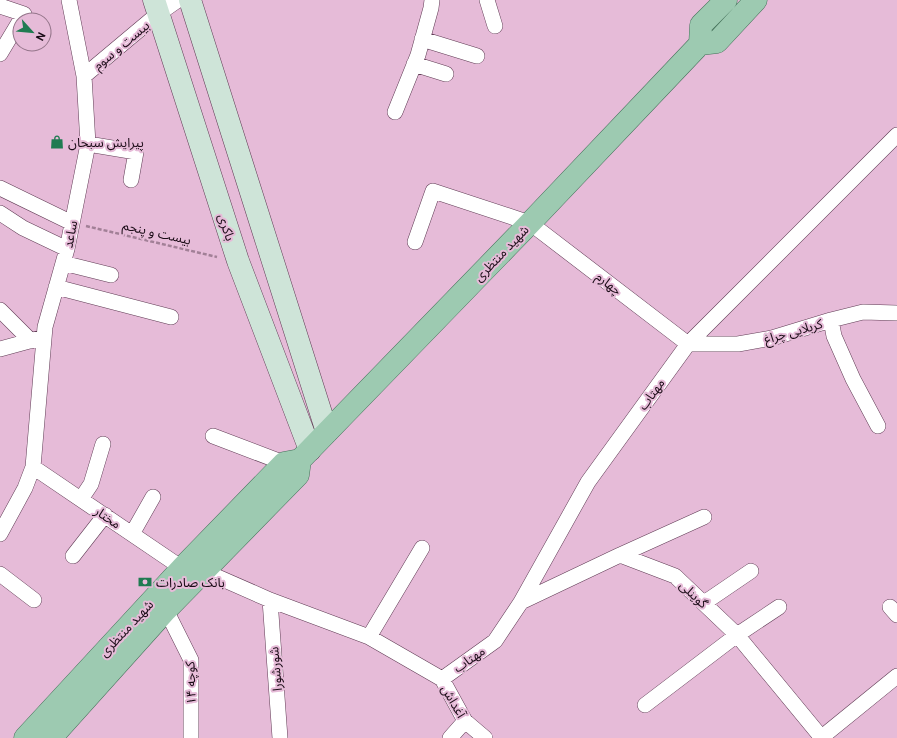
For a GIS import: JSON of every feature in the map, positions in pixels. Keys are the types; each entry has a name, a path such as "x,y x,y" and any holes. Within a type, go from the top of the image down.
{"main road":[{"path":"190,0 327,432"},
{"path":"726,0 701,25 700,44 717,42 756,0"},
{"name":"باکری","path":"156,7 238,261 298,457"},
{"name":"شهید منتظری","path":"51,738 160,604 182,568 298,457 327,432 530,223 700,44"},
{"name":"شهید منتظری","path":"25,738 160,604 204,570 298,475 298,457"}],"street":[{"name":"ساعد","path":"0,534 25,488 33,467 37,339 45,327 67,248 88,144 84,76 69,0"},
{"name":"بیست و سوم","path":"84,76 156,7 178,0"},
{"path":"395,112 414,64 431,8 432,0"},
{"path":"487,0 496,26"},
{"path":"0,6 24,14 0,54"},
{"path":"422,39 477,56"},
{"path":"414,64 446,74"},
{"name":"مهتاب","path":"442,679 495,641 521,602 588,482 688,344 897,135"},
{"path":"88,144 136,152 131,180"},
{"path":"0,188 72,223"},
{"name":"چهارم","path":"416,242 433,191 530,223 688,344"},
{"path":"0,213 23,228 67,248"},
{"path":"63,263 111,275"},
{"path":"56,287 171,317"},
{"path":"0,310 37,339"},
{"name":"کربلایی چراغ","path":"688,344 738,344 772,338 863,312 897,313"},
{"path":"832,320 834,336 853,379 878,426"},
{"path":"0,349 37,339"},
{"path":"213,436 298,457"},
{"path":"81,499 91,484 103,444"},
{"name":"مختار","path":"33,467 182,568"},
{"path":"132,534 153,497"},
{"path":"73,556 104,515"},
{"path":"521,602 704,517"},
{"path":"369,637 422,548"},
{"name":"گوینلی","path":"620,555 675,576 737,635 822,738"},
{"path":"204,570 270,600 369,637 442,679"},
{"path":"704,603 750,571"},
{"path":"0,574 34,600"},
{"name":"شورشورا","path":"270,600 280,738"},
{"name":"کوچه ۱۴","path":"160,604 191,660 191,738"},
{"path":"645,705 737,635 779,607"},
{"path":"822,738 897,676"},
{"name":"آغداش","path":"442,679 466,721 485,738"},
{"path":"450,738 466,721"}],"path":[{"name":"بیست و پنجم","path":"72,223 238,261"}],"place":[{"name":"پیرایش سبحان","path":"57,142"},
{"name":"بانک صادرات","path":"145,582"}]}
